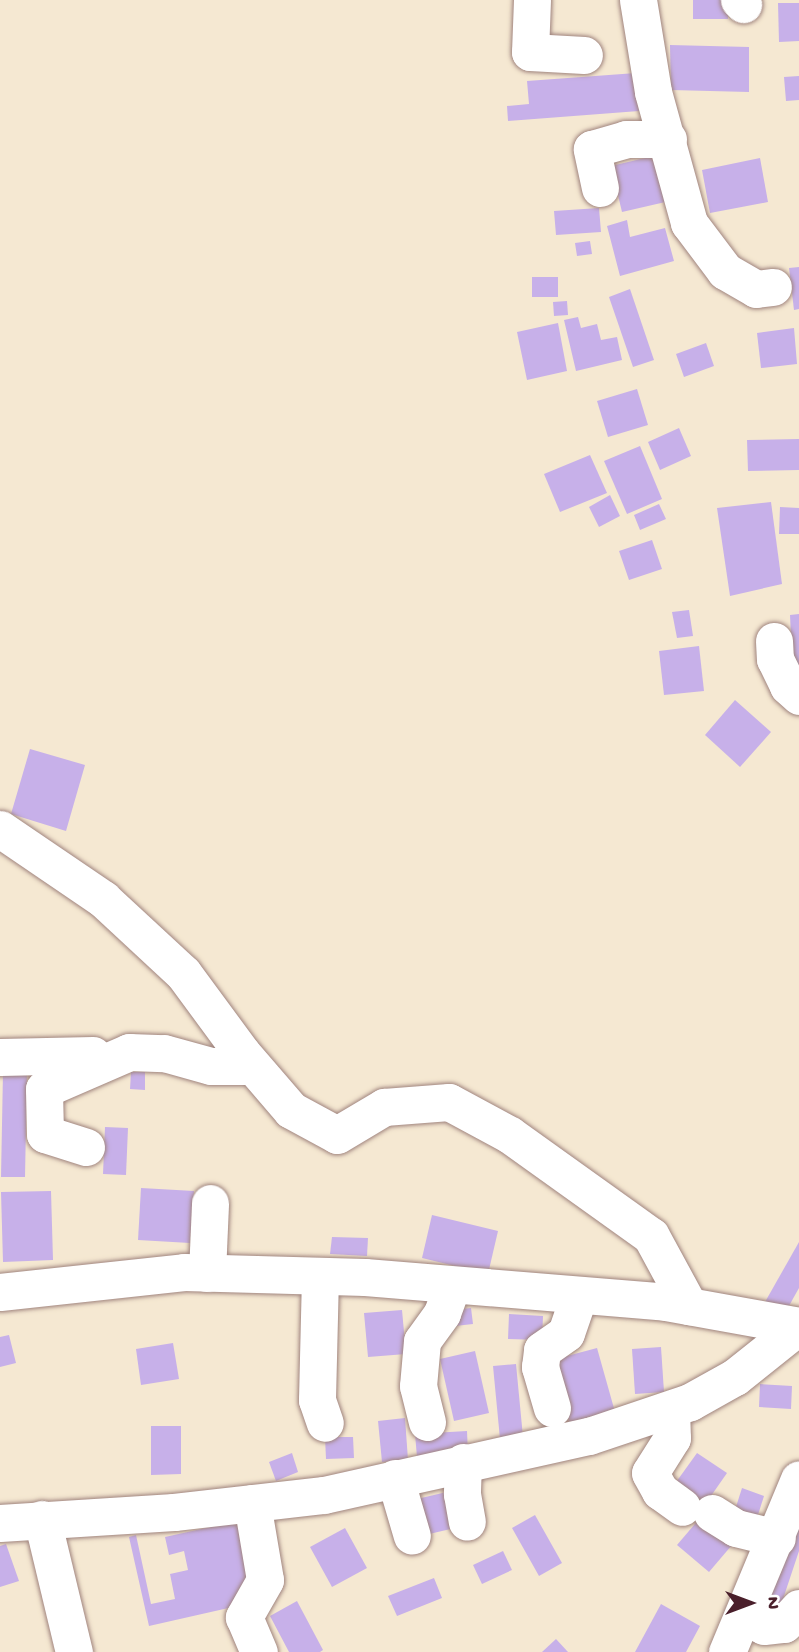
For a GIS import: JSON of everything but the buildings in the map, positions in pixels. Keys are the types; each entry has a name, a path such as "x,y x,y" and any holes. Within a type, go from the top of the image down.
{"street":[{"path":"533,0 530,52 584,55"},
{"path":"638,0 653,92 689,223 725,271 756,289 773,287"},
{"path":"600,188 592,149 626,139 668,139"},
{"path":"774,641 775,659 788,686 799,696"},
{"path":"0,829 103,899 173,964 252,1066 291,1110 337,1135 384,1107 449,1102 510,1135 651,1236 689,1306"},
{"path":"0,1057 48,1059 129,1052 164,1053 212,1066 252,1066"},
{"path":"86,1147 45,1134 44,1088 129,1052"},
{"path":"207,1273 210,1203"},
{"path":"0,1292 77,1280 207,1273 320,1276 452,1284 689,1306 799,1326"},
{"path":"320,1276 317,1400 325,1423"},
{"path":"427,1422 418,1386 422,1341 442,1313 452,1284"},
{"path":"552,1408 540,1367 542,1350 566,1333 579,1295"},
{"path":"0,1523 251,1503 324,1494 589,1436 671,1410 736,1377 799,1326"},
{"path":"671,1410 672,1438 650,1473 660,1492 736,1528 777,1538"},
{"path":"463,1462 467,1522"},
{"path":"395,1478 412,1536"},
{"path":"727,1652 777,1538 799,1479"},
{"path":"251,1503 265,1580 244,1617 259,1652"},
{"path":"42,1519 74,1652"},
{"path":"743,1616 764,1626 784,1624 799,1608"}]}
